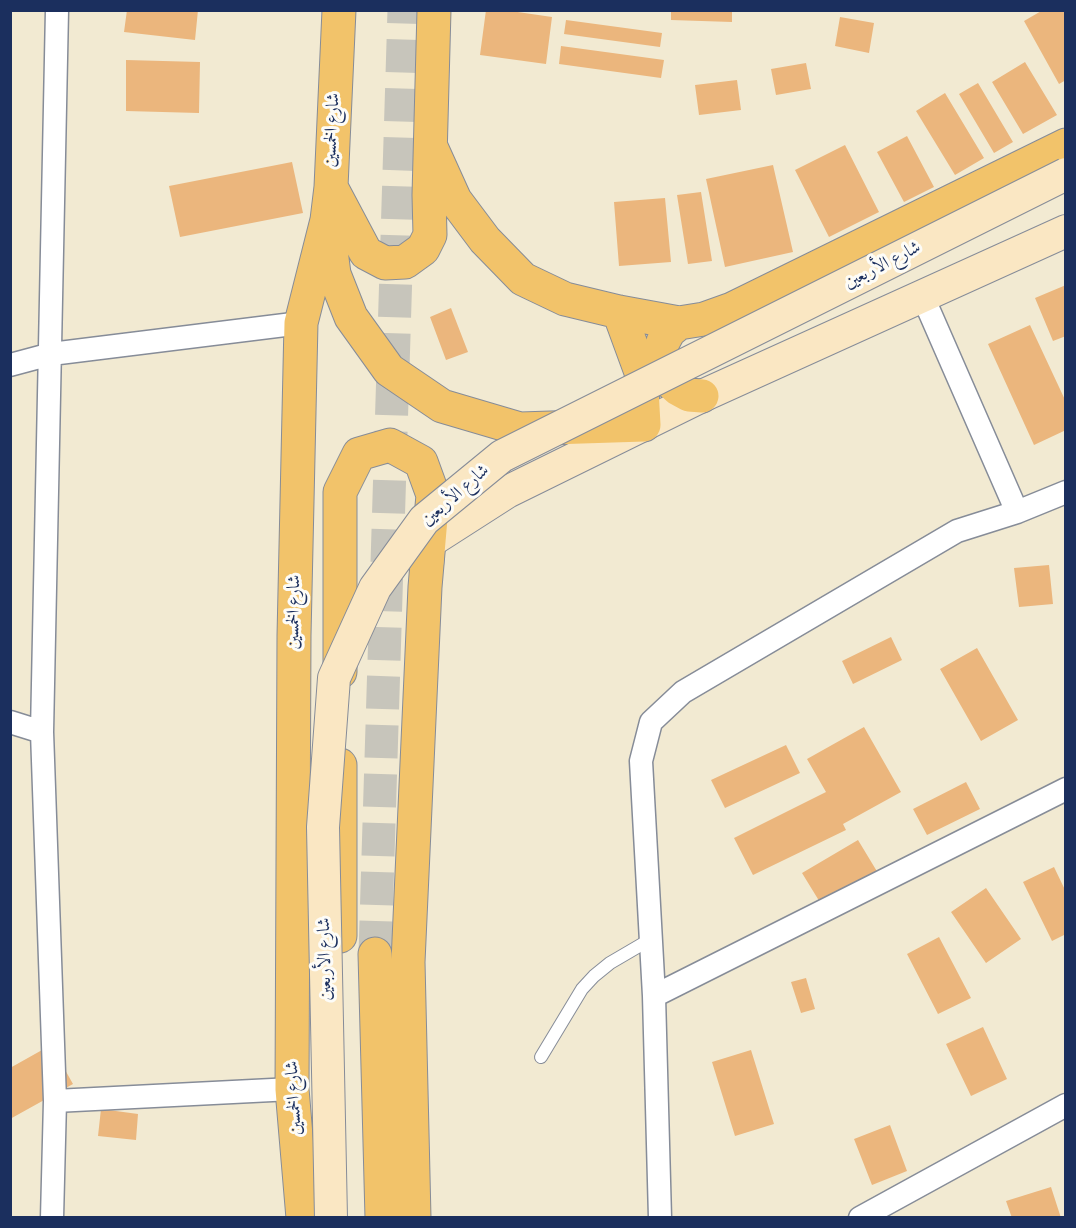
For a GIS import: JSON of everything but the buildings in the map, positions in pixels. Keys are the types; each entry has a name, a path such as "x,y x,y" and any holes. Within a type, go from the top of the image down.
{"main road":[{"name":"شارع الخمسين","path":"303,1218 292,1089 294,648 302,323 327,220 331,187 339,10"},
{"path":"331,187 366,253 385,263 405,262 423,249 430,235 434,10"},
{"path":"431,147 455,200 485,240 523,279 565,299 680,323 704,319 732,309 1065,145"},
{"name":"شارع الأربعين","path":"331,1218 323,827 334,678 375,588 424,520 502,456 1065,174"},
{"path":"327,220 334,274 351,317 389,370 442,406 520,429 644,425"},
{"path":"424,587 429,542 507,492 702,396 1065,231"},
{"path":"619,312 641,372 644,425"},
{"path":"680,323 669,331 663,342 660,356 662,369 668,380 678,389 689,395 702,396"},
{"path":"345,1218 340,984 340,492 359,454 390,445 421,462 433,495 424,587 408,962 414,1218"},
{"path":"375,954 382,1218"}],"street":[{"path":"52,1218 55,1101 42,732 57,10"},
{"path":"923,297 1017,512"},
{"path":"10,365 51,354 302,323"},
{"path":"660,1218 654,996 641,761 651,722 683,692 957,531 1017,512 1065,492"},
{"path":"10,722 42,732"},
{"path":"654,996 1065,789"},
{"path":"55,1101 292,1089"},
{"path":"860,1218 1065,1105"}],"lane":[{"path":"541,1057 582,989 594,975 651,939"}],"tunnel":[{"path":"375,954 404,10"}]}
